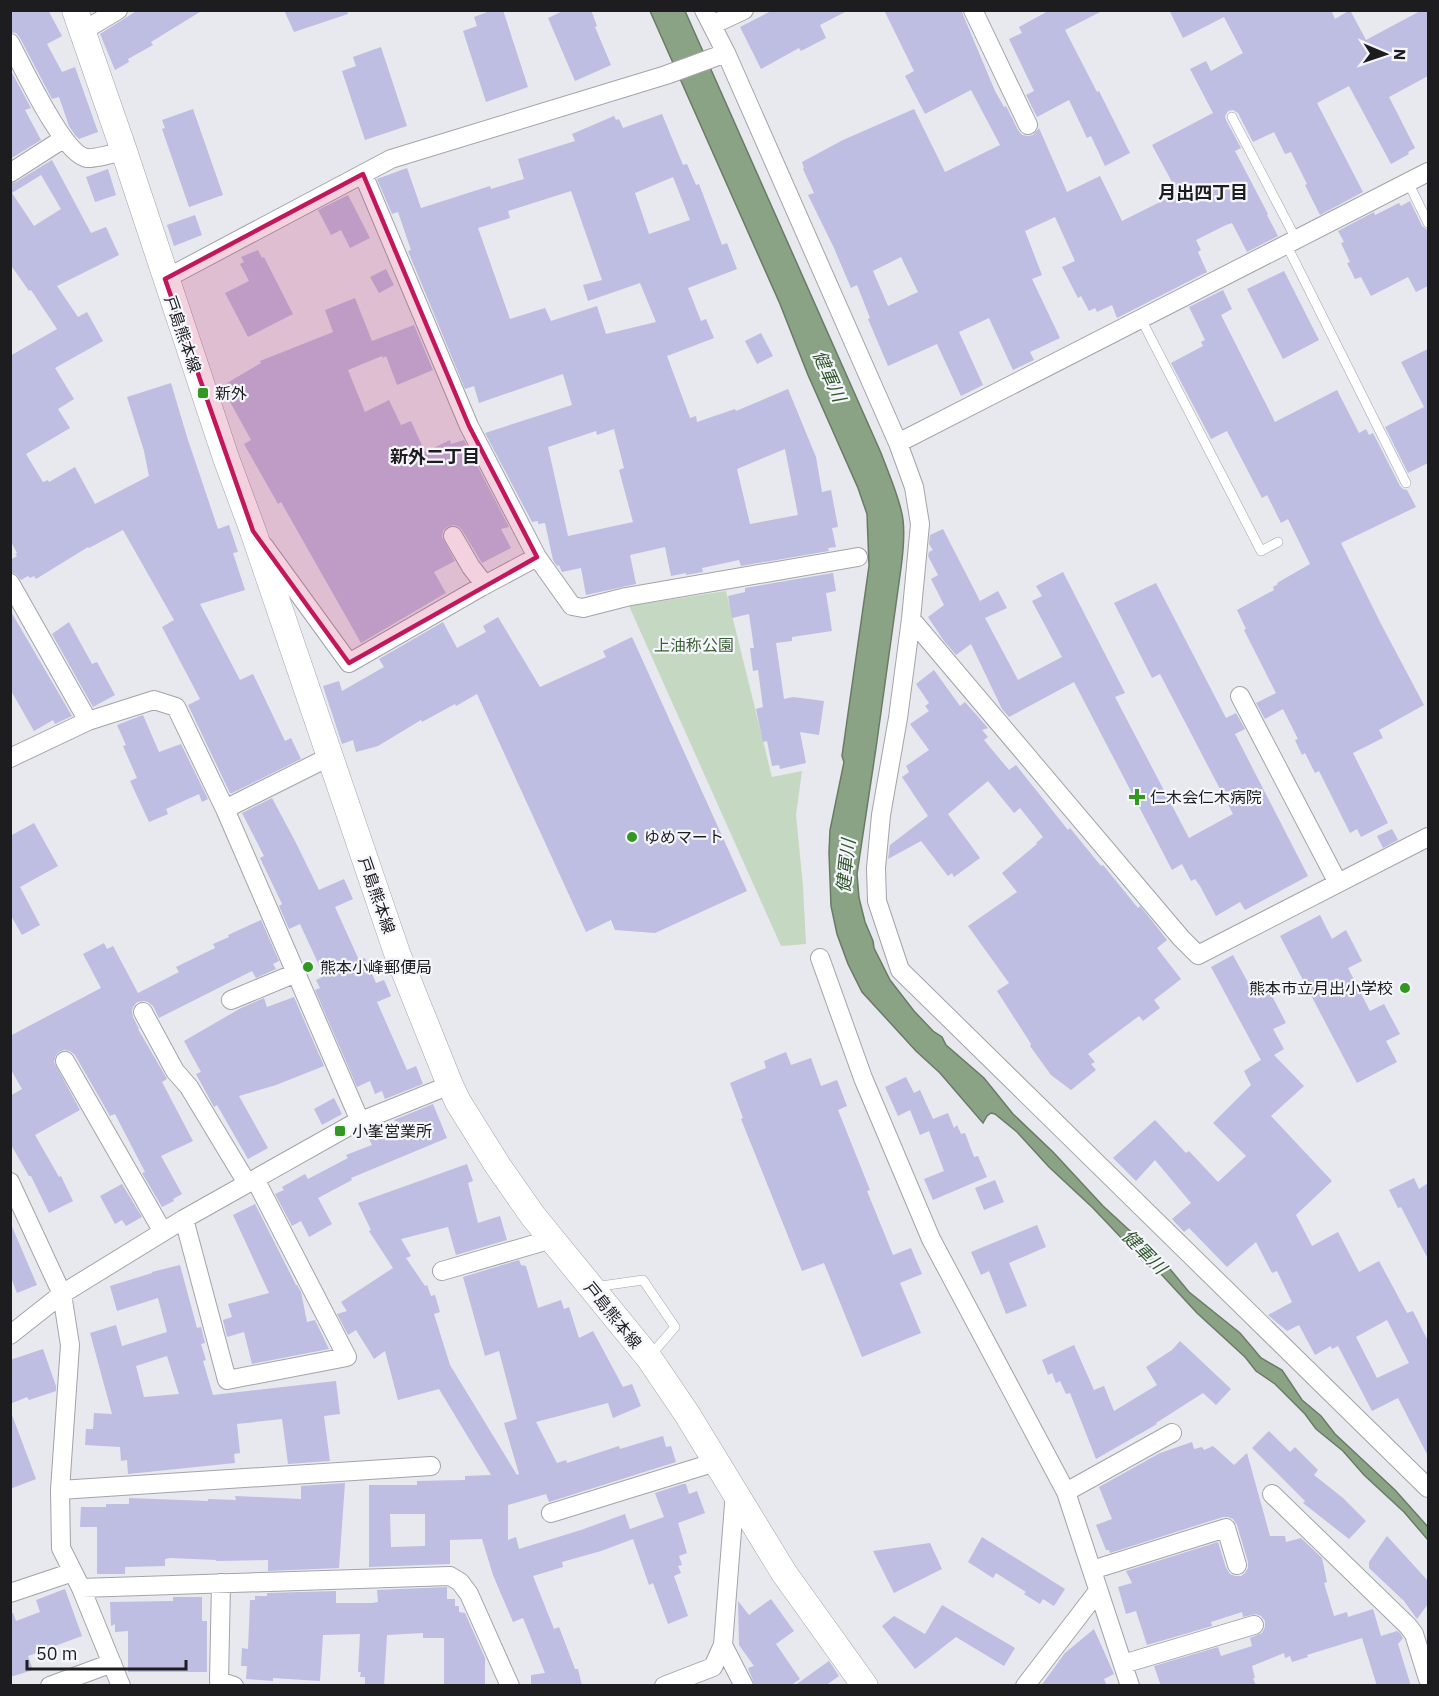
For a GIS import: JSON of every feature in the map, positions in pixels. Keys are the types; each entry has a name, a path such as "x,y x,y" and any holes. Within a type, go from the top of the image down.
{"main road":[{"name":"戸島熊本線","path":"79,21 226,458 397,953 458,1102 533,1216 649,1358 687,1414 784,1573 865,1686"}],"street":[{"path":"79,21 118,10"},
{"path":"744,10 708,18 721,55 898,443 914,487 920,524 911,619 898,718 881,815 876,868 877,901 900,970 1428,1488"},
{"path":"972,10 1028,125"},
{"path":"10,43 63,139 77,153 87,158 124,151"},
{"path":"165,279 391,159 666,75 721,55"},
{"path":"10,173 63,139"},
{"path":"898,443 1428,172"},
{"path":"363,174 469,426 537,558 572,606 583,608 626,597 858,557"},
{"path":"253,531 349,663 537,558"},
{"path":"453,536 471,567 485,585"},
{"path":"10,583 88,721"},
{"path":"911,619 1181,938 1198,955 1428,837"},
{"path":"1240,696 1338,883"},
{"path":"10,758 88,721 154,700 176,707 225,809 360,1121"},
{"path":"225,809 329,757"},
{"path":"820,957 863,1078 931,1239 1066,1492 1130,1686"},
{"path":"231,1000 296,974"},
{"path":"143,1012 174,1071 189,1086 251,1181 347,1357 227,1380 184,1219"},
{"path":"65,1061 163,1232"},
{"path":"10,1335 62,1294 184,1219 360,1121 450,1085"},
{"path":"10,1182 62,1294 70,1345 60,1490 61,1548 77,1580 121,1686"},
{"path":"441,1271 552,1239"},
{"path":"1066,1492 1172,1433"},
{"path":"551,1514 716,1462"},
{"path":"60,1490 431,1466"},
{"path":"664,1686 713,1667 723,1646 735,1492"},
{"path":"1272,1494 1408,1626 1414,1634 1428,1679"},
{"path":"1092,1570 1226,1528 1237,1565"},
{"path":"10,1593 77,1580 221,1583 450,1576 460,1582 469,1594 510,1686"},
{"path":"221,1583 219,1681 234,1686"},
{"path":"1024,1686 1098,1591"},
{"path":"1123,1664 1254,1625"},
{"path":"723,1646 744,1686"},
{"path":"50,1686 112,1663"}],"lane":[{"path":"1232,117 1406,483"},
{"path":"1408,182 1428,224"},
{"path":"1141,319 1261,551 1278,542"},
{"path":"591,1287 643,1280 675,1328 649,1358"}],"highlighted area":[{"path":"363,174 469,426 537,557 349,663 253,531 165,279"}],"green space":[{"name":"上油称公園","path":"726,591 772,777 802,771 796,815 806,944 781,946 629,606"}],"water":[{"name":"健軍川","path":"650,11 685,11 881,453 902,512 904,544 902,562 857,874 859,898 865,922 874,948 890,980 914,1011 942,1037 946,1045 984,1078 1013,1114 1053,1152 1103,1206 1165,1263 1189,1292 1240,1333 1261,1358 1282,1370 1302,1400 1395,1490 1428,1527 1428,1540 1404,1512 1364,1475 1343,1451 1316,1429 1305,1414 1275,1384 1256,1371 1245,1357 1197,1313 1161,1274 1146,1264 1017,1132 995,1114 991,1113 987,1116 983,1123 940,1073 916,1051 862,992 837,934 831,906 829,853 830,830 844,762 842,756 869,566 867,514 780,304"}],"building":[{"path":"10,10 48,10 62,36 47,44 62,72 75,67 98,132 79,139 75,135 69,126 59,97 52,99 20,38 16,33 10,32"},
{"path":"138,10 203,10 151,42 153,45 128,59 129,62 115,70 100,34"},
{"path":"284,10 347,10 348,14 294,32"},
{"path":"493,10 503,10 528,87 486,102 463,31 477,26 474,17"},
{"path":"565,10 591,10 597,26 595,27 611,65 575,81 548,18"},
{"path":"773,10 849,10 820,25 826,38 801,51 799,48 761,69 740,27"},
{"path":"884,10 961,10 995,91 1004,107 1006,106 1018,130 1022,135 1028,136 1033,135 1039,128 1067,192 1100,176 1122,221 1178,193 1152,145 1213,113 1190,69 1206,61 1211,71 1243,53 1224,17 1183,38 1169,10 1331,10 1335,19 1350,10 1366,40 1422,10 1428,10 1428,76 1389,97 1415,148 1408,152 1409,154 1391,164 1349,86 1317,103 1363,192 1320,215 1291,152 1285,154 1274,132 1253,142 1238,113 1233,110 1228,111 1225,116 1226,120 1241,148 1235,151 1278,236 1247,252 1232,223 1196,240 1201,250 1198,252 1207,272 1117,318 1112,305 1097,312 1095,308 1089,311 1081,296 1078,298 1062,267 1075,261 1055,217 1025,231 1042,275 1032,279 1060,338 1030,352 1034,360 1013,370 989,318 959,332 983,385 961,396 937,344 888,366 868,319 870,318 857,285 851,288 808,195 814,193 803,169 802,162 843,140 914,109 945,172 1000,145 971,90 925,114 905,76 914,71","holes":["901,257 918,292 888,306 873,271"]},
{"path":"1050,10 1104,10 1065,30 1130,153 1105,166 1091,136 1087,138 1069,100 1037,117 1026,95 1034,91 1009,39 1022,33 1019,27"},
{"path":"381,47 407,126 365,140 342,71 356,66 353,57"},
{"path":"10,69 31,108 25,110 41,140 10,159"},
{"path":"193,109 223,195 189,207 162,129 165,128 162,120"},
{"path":"662,114 683,165 687,164 696,185 699,184 722,245 727,243 737,269 688,288 701,321 706,319 714,338 667,356 690,418 696,416 697,422 735,409 736,411 788,389 816,457 822,492 831,490 838,527 832,528 836,547 828,548 829,551 741,566 739,560 702,568 703,572 671,576 665,547 630,555 636,584 586,595 581,568 562,572 559,565 557,566 553,560 545,523 532,522 485,433 572,405 563,374 479,403 474,386 465,389 408,251 411,250 398,212 392,214 377,179 407,168 421,208 490,186 491,189 524,179 518,159 575,141 572,134 614,116 616,120 619,119 623,128","holes":["673,177 690,220 649,234 635,193","571,191 602,280 583,285 588,301 640,283 656,322 606,334 597,306 551,321 545,308 510,319 478,228 510,218 508,211","614,429 624,468 619,470 633,522 568,536 548,447 596,431 597,435","785,449 798,515 750,524 737,469"]},
{"path":"52,160 91,233 106,227 119,255 57,286 78,317 87,312 103,341 55,368 74,399 58,409 70,428 26,454 43,482 48,480 49,482 75,467 95,504 149,476 144,451 127,397 171,383 218,529 229,525 238,552 233,553 245,590 200,604 240,680 253,674 285,741 291,738 301,759 232,793 188,705 200,699 162,627 174,620 123,530 88,547 36,579 34,576 30,578 28,576 21,580 16,574 10,572 10,560 17,556 15,554 17,553 10,540 10,356 57,329 10,264 10,184","holes":["41,175 61,209 34,226 12,193"]},
{"path":"108,169 116,195 95,202 86,177"},
{"path":"348,195 370,238 350,248 341,230 331,235 318,210"},
{"path":"1410,201 1422,226 1428,230 1428,286 1416,292 1408,277 1371,296 1361,277 1355,279 1347,263 1350,262 1338,231 1374,212 1375,215 1399,203 1401,206"},
{"path":"195,215 202,235 174,246 167,225"},
{"path":"258,250 262,258 264,257 293,314 248,337 225,293 249,281 240,264 244,262 241,257"},
{"path":"386,269 394,285 379,293 370,277"},
{"path":"1284,271 1319,340 1283,359 1247,289"},
{"path":"1223,290 1232,309 1221,315 1275,422 1337,390 1359,433 1366,429 1369,435 1373,433 1400,486 1407,490 1416,507 1341,543 1424,705 1379,730 1383,738 1353,753 1388,823 1361,837 1357,829 1350,833 1319,771 1315,773 1305,753 1302,755 1295,740 1298,739 1283,709 1265,719 1256,703 1276,693 1244,630 1246,629 1237,610 1274,590 1273,587 1277,583 1310,564 1288,519 1281,523 1267,495 1262,498 1227,431 1211,439 1171,363 1203,346 1201,342 1205,340 1189,307"},
{"path":"355,298 372,341 414,325 433,370 397,385 386,356 348,370 365,412 389,400 401,425 411,421 425,452 450,440 451,444 464,440 509,527 501,529 511,548 482,563 462,530 454,525 447,527 442,537 455,561 434,572 446,593 361,643 281,502 278,504 244,444 251,440 224,391 230,388 227,383 261,363 260,361 333,332 325,310"},
{"path":"761,333 773,356 757,364 745,341"},
{"path":"1428,349 1428,463 1408,473 1385,427 1424,407 1401,362"},
{"path":"943,529 980,601 998,591 1007,608 985,618 1018,680 1062,657 1032,601 1042,596 1036,586 1063,572 1125,693 1115,697 1189,838 1233,814 1160,674 1152,678 1114,603 1156,583 1226,718 1236,713 1245,729 1235,734 1308,876 1245,910 1240,902 1216,916 1200,886 1195,879 1191,881 1182,864 1172,870 1074,682 1009,717 1002,709 971,644 956,655 944,641 928,617 944,605 931,579 938,575 928,556 933,550 929,544 930,535"},
{"path":"833,573 836,591 826,593 832,631 792,637 792,641 776,643 784,699 793,697 824,701 819,735 800,732 806,763 780,769 779,765 772,766 767,741 763,742 756,709 763,707 758,670 753,671 750,648 754,648 749,614 732,618 728,596 745,592 745,588"},
{"path":"10,610 72,716 55,724 53,720 34,731 10,689"},
{"path":"498,617 540,687 606,657 603,651 632,637 747,891 655,933 615,930 611,920 586,932 477,694 422,722 421,720 378,746 356,752 353,740 342,744 323,686 339,681 342,691 384,667 379,659 443,622 457,648 486,632 483,626"},
{"path":"69,622 92,664 97,662 115,695 93,707 52,634"},
{"path":"934,670 960,706 965,702 988,728 982,730 988,737 984,740 1009,770 1016,765 1068,830 1070,828 1138,908 1140,906 1153,922 1167,940 1157,948 1181,979 1154,1000 1160,1008 1143,1021 1139,1016 1088,1054 1095,1062 1091,1064 1096,1070 1071,1090 1051,1075 1030,1046 1031,1044 997,991 1009,983 968,926 1017,892 1002,873 1043,837 1020,808 1014,813 988,781 948,814 980,858 954,877 952,873 948,876 921,841 888,859 890,845 928,816 902,777 909,772 906,766 929,750 910,724 929,711 925,706 929,703 916,684"},
{"path":"143,715 159,752 181,744 208,799 202,802 199,794 166,809 168,814 149,822 130,781 137,778 123,746 126,745 117,725"},
{"path":"272,798 319,890 344,879 353,899 335,907 359,960 365,958 376,983 384,980 391,996 377,1002 407,1070 416,1066 423,1084 385,1099 382,1091 375,1094 370,1081 357,1087 315,990 320,988 316,980 324,976 300,924 289,929 279,906 282,904 260,858 264,856 242,813"},
{"path":"34,823 58,866 20,887 40,925 22,935 10,914 10,836"},
{"path":"1392,829 1398,840 1383,848 1377,836"},
{"path":"1320,915 1332,939 1346,930 1362,961 1348,968 1370,1011 1384,1004 1400,1034 1386,1041 1397,1062 1357,1083 1280,936"},
{"path":"261,920 279,961 273,964 276,969 256,978 252,971 159,1018 153,1006 148,1002 137,1002 133,1007 133,1017 138,1029 167,1079 162,1082 193,1141 161,1156 182,1194 162,1207 142,1173 145,1172 115,1114 110,1116 75,1055 64,1050 56,1055 54,1062 80,1110 35,1135 59,1177 61,1176 73,1201 49,1213 31,1176 10,1143 10,1096 22,1089 10,1068 10,1036 101,988 83,954 104,943 107,949 113,946 138,993 179,972 176,967 215,948 213,944 229,937 228,935"},
{"path":"1233,955 1257,999 1270,992 1286,1023 1273,1029 1284,1049 1274,1055 1304,1086 1271,1116 1332,1181 1296,1215 1312,1246 1338,1232 1359,1272 1379,1261 1407,1313 1413,1311 1428,1341 1428,1456 1398,1398 1372,1411 1338,1346 1332,1349 1331,1346 1315,1355 1299,1325 1287,1331 1268,1315 1292,1302 1277,1271 1272,1273 1256,1242 1227,1267 1189,1228 1184,1232 1172,1219 1191,1203 1155,1160 1136,1181 1113,1158 1155,1120 1218,1182 1246,1156 1213,1123 1251,1085 1244,1071 1261,1060 1211,967","holes":["1387,1320 1409,1363 1377,1378 1356,1337"]},
{"path":"294,997 324,1066 276,1085 239,1096 268,1148 248,1159 217,1105 214,1107 196,1074 201,1072 184,1041 241,1008 264,998 267,1007"},
{"path":"786,1052 791,1065 811,1058 821,1086 837,1080 847,1106 838,1110 893,1255 911,1248 922,1274 900,1283 921,1333 862,1357 824,1263 802,1271 741,1119 743,1118 730,1083 766,1068 764,1061"},
{"path":"906,1077 914,1093 920,1090 933,1119 948,1113 954,1128 957,1125 961,1134 965,1133 974,1157 978,1156 987,1177 933,1200 924,1179 944,1171 929,1131 920,1135 910,1110 898,1116 885,1087"},
{"path":"334,1098 342,1114 322,1125 314,1109"},
{"path":"433,1104 447,1138 351,1178 352,1180 318,1198 332,1224 309,1237 301,1221 292,1226 275,1194 284,1190 282,1187 305,1174 308,1179 348,1158 346,1155 372,1145 369,1139 396,1129 397,1124 394,1120"},
{"path":"467,1164 473,1181 468,1183 478,1223 500,1216 507,1240 456,1255 448,1227 401,1239 411,1256 406,1258 425,1286 427,1285 431,1296 435,1295 440,1312 434,1314 450,1365 517,1475 519,1474 504,1423 517,1419 499,1351 485,1356 463,1277 519,1260 521,1265 526,1266 538,1308 561,1300 564,1309 569,1307 579,1338 593,1331 623,1387 632,1384 641,1406 613,1418 608,1403 536,1422 557,1463 566,1460 567,1463 619,1446 620,1449 663,1436 666,1447 671,1446 676,1462 549,1502 546,1494 508,1505 508,1540 516,1537 519,1549 625,1514 630,1529 664,1517 655,1493 683,1484 686,1484 689,1494 697,1491 705,1513 678,1523 687,1553 679,1556 682,1565 678,1566 681,1573 674,1576 688,1616 668,1624 653,1583 649,1585 633,1539 562,1562 563,1567 533,1576 554,1629 559,1627 575,1669 578,1669 582,1686 531,1686 531,1675 545,1673 523,1618 513,1622 493,1575 482,1539 450,1540 450,1564 369,1567 369,1485 417,1485 417,1481 465,1480 465,1476 491,1475 439,1389 398,1400 385,1351 374,1359 356,1330 348,1335 337,1314 347,1311 341,1302 393,1268 369,1231 371,1230 358,1203","holes":["390,1514 425,1514 425,1546 391,1547"]},
{"path":"1414,1178 1419,1189 1428,1183 1428,1259 1401,1207 1398,1208 1389,1190"},
{"path":"995,1180 1004,1202 984,1210 975,1188"},
{"path":"122,1184 142,1217 126,1226 122,1220 115,1224 100,1196"},
{"path":"255,1204 301,1292 307,1322 315,1320 329,1349 252,1364 244,1332 227,1337 223,1320 232,1317 228,1304 269,1293 233,1215"},
{"path":"10,1222 37,1285 17,1293 10,1275"},
{"path":"1037,1225 1046,1247 1009,1263 1027,1306 1006,1314 989,1271 981,1275 971,1252"},
{"path":"180,1265 197,1328 201,1327 205,1343 201,1344 206,1360 203,1361 213,1395 336,1381 340,1414 324,1416 330,1461 288,1464 282,1419 237,1424 240,1453 234,1454 235,1463 128,1474 127,1460 121,1461 120,1447 85,1445 86,1429 93,1429 94,1413 112,1414 90,1333 116,1325 122,1346 167,1332 158,1298 117,1311 110,1286","holes":["167,1356 179,1394 144,1397 136,1366"]},
{"path":"1180,1341 1231,1389 1216,1405 1203,1393 1157,1424 1096,1459 1070,1393 1066,1394 1060,1381 1056,1383 1052,1373 1048,1375 1042,1360 1074,1345 1094,1390 1104,1386 1114,1411 1157,1385 1146,1367 1172,1350"},
{"path":"43,1349 56,1391 29,1400 27,1397 10,1404 10,1360"},
{"path":"10,1415 12,1415 36,1479 10,1489"},
{"path":"1269,1431 1290,1452 1295,1447 1318,1470 1314,1475 1343,1498 1366,1521 1349,1539 1303,1503 1305,1501 1252,1448"},
{"path":"1192,1442 1194,1449 1202,1447 1204,1450 1213,1446 1234,1465 1247,1453 1270,1536 1285,1536 1286,1542 1301,1538 1322,1558 1327,1582 1324,1583 1334,1616 1347,1612 1348,1617 1373,1609 1381,1636 1397,1631 1400,1633 1403,1638 1398,1644 1411,1686 1377,1686 1362,1638 1292,1662 1290,1656 1285,1658 1284,1653 1252,1666 1256,1686 1161,1686 1154,1666 1218,1647 1221,1656 1252,1646 1250,1638 1262,1633 1265,1627 1265,1621 1261,1616 1256,1614 1243,1617 1242,1612 1211,1622 1212,1626 1147,1645 1136,1611 1126,1614 1118,1587 1132,1583 1126,1571 1218,1542 1230,1574 1241,1576 1248,1568 1237,1525 1233,1519 1228,1517 1110,1553 1106,1550 1096,1525 1112,1519 1099,1487 1160,1453"},
{"path":"345,1483 339,1568 268,1571 268,1560 216,1561 170,1558 165,1559 165,1566 125,1567 125,1574 97,1574 97,1527 80,1527 81,1507 129,1504 129,1498 208,1501 208,1499 236,1500 235,1496 301,1499 301,1486"},
{"path":"1387,1536 1428,1581 1428,1604 1417,1619 1404,1601 1369,1568 1369,1562"},
{"path":"982,1537 1065,1589 1054,1606 1043,1599 1040,1604 996,1573 993,1578 968,1562"},
{"path":"930,1543 942,1569 894,1593 873,1551"},
{"path":"447,1587 447,1599 455,1599 455,1606 459,1606 459,1612 465,1613 485,1658 485,1686 444,1686 444,1638 423,1638 423,1633 387,1635 384,1686 365,1686 365,1677 360,1677 361,1672 358,1672 360,1634 323,1635 320,1681 246,1679 247,1666 241,1666 242,1648 248,1649 250,1600 255,1600 255,1596 267,1596 267,1593 336,1591 336,1603 372,1603 378,1602 377,1590"},
{"path":"65,1589 82,1636 28,1656 33,1670 10,1677 10,1613 13,1613 16,1621 40,1612 36,1600"},
{"path":"173,1597 202,1597 202,1621 207,1621 207,1672 128,1672 128,1631 115,1632 115,1624 111,1626 110,1602 173,1601"},
{"path":"771,1599 794,1631 776,1644 800,1679 790,1686 755,1686 748,1668 754,1666 739,1645 738,1601 749,1615"},
{"path":"942,1605 1015,1648 1004,1666 956,1637 915,1669 882,1626 894,1616 925,1634"},
{"path":"1094,1629 1114,1674 1104,1679 1107,1686 1041,1686 1065,1653"},
{"path":"829,1661 839,1676 825,1686 794,1686"}],"place":[{"name":"新外","path":"203,393"},
{"name":"仁木会仁木病院","path":"1137,797"},
{"name":"ゆめマート","path":"632,837"},
{"name":"熊本小峰郵便局","path":"308,967"},
{"name":"熊本市立月出小学校","path":"1405,988"},
{"name":"小峯営業所","path":"340,1131"}],"district":[{"name":"月出四丁目","path":"1203,193"},
{"name":"新外二丁目","path":"435,457"}]}
